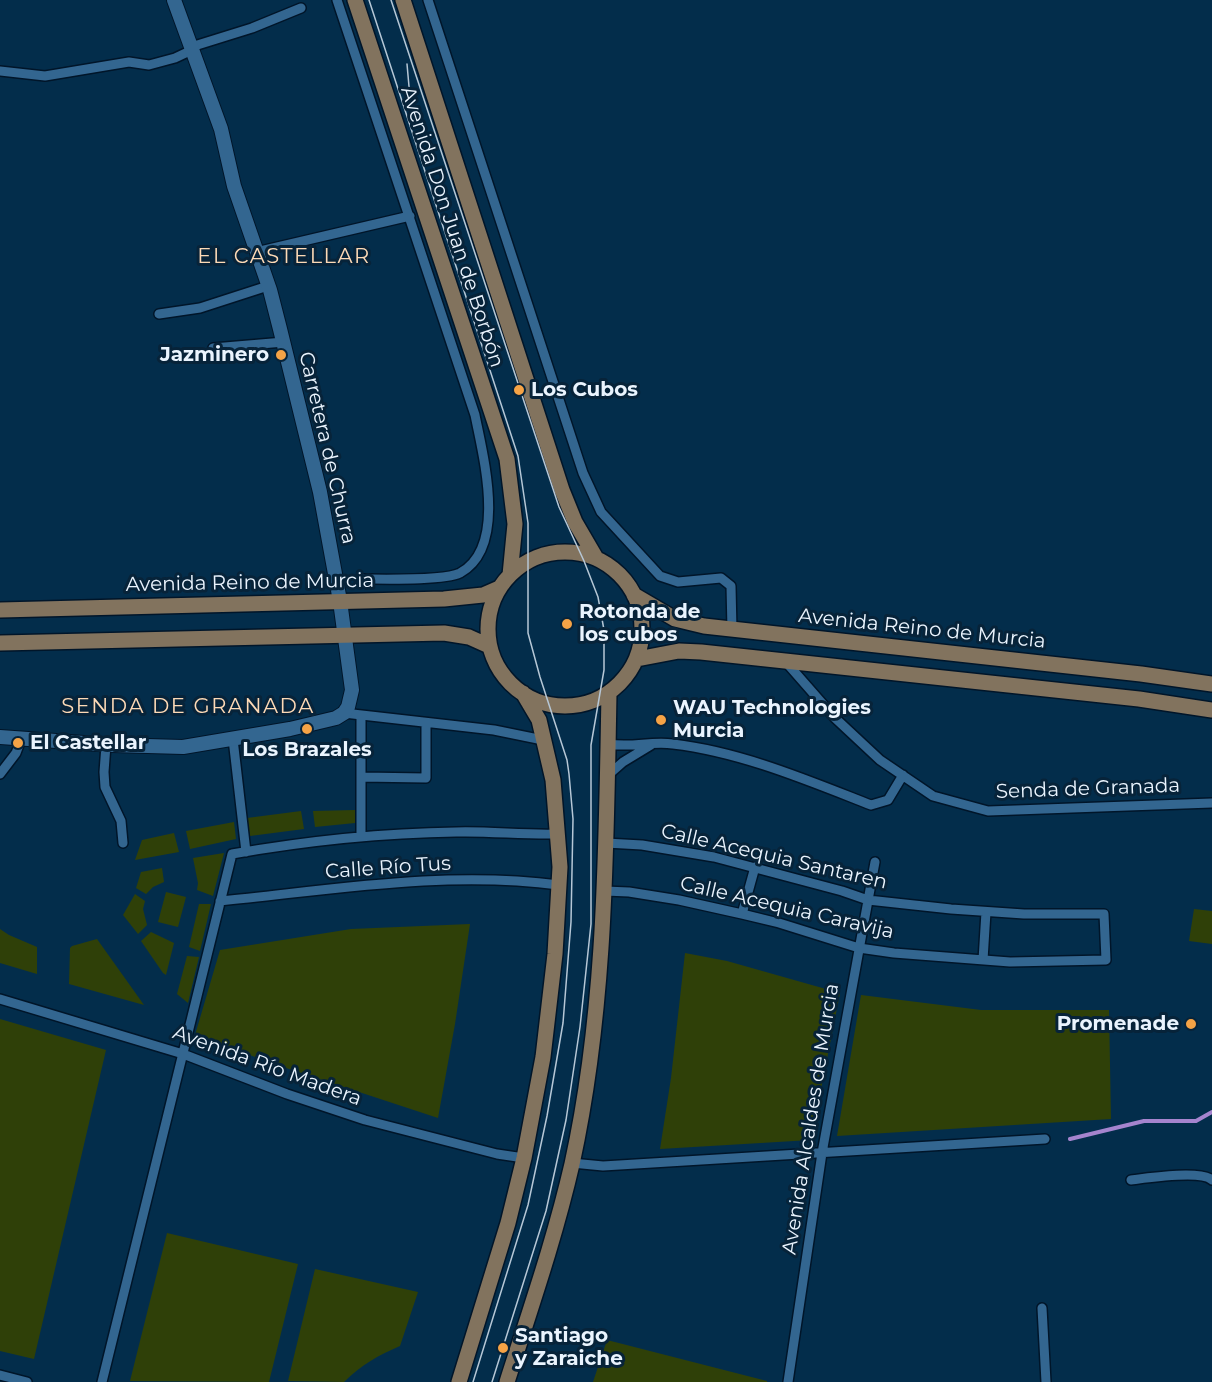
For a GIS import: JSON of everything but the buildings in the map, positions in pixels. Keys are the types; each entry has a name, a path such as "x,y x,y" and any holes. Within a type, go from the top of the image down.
{"main road":[{"name":"Avenida Don Juan de Borbón","path":"355,0 507,459 515,524 510,575"},
{"name":"Avenida Don Juan de Borbón","path":"404,0 562,490 575,522 596,558"},
{"path":"459,1382 508,1223 524,1158 543,1057 555,954 559,885 553,780 539,720 522,693 501,673 489,646 490,609 499,588 510,575 528,561 550,553 573,552 596,558 611,567 634,595 640,610 642,625 637,660 621,683 609,693 588,703 566,706 543,703 522,693"},
{"name":"Avenida Reino de Murcia","path":"0,610 464,598 483,595 499,588"},
{"name":"Avenida Reino de Murcia","path":"634,595 675,620 691,624 1212,684"},
{"path":"0,643 452,633 469,637 489,646"},
{"path":"637,660 679,651 1139,699 1212,710"},
{"path":"507,1382 554,1234 572,1163 583,1104 597,999 605,891 609,693"}],"street":[{"name":"Carretera de Churra","path":"174,0 221,129 234,186 268,286 284,342 320,492 340,601 352,690 344,713"},
{"path":"337,0 475,415 488,481 488,513 484,544 472,563 459,574 431,578 360,579"},
{"path":"428,0 583,473 601,512 660,576 678,582 721,578 732,586 732,630"},
{"path":"0,71 45,76 129,62 149,65 175,58 191,49 301,8"},
{"path":"256,252 410,216"},
{"path":"159,314 200,308 268,286"},
{"path":"213,348 284,342"},
{"name":"Senda de Granada","path":"785,662 835,718 879,760 933,795 988,811 1212,803"},
{"path":"0,737 106,745 183,747 325,722 344,713 494,730 543,740"},
{"path":"361,716 361,837"},
{"path":"361,777 426,778 426,723"},
{"path":"0,774 16,753 22,737"},
{"path":"233,739 246,852"},
{"path":"609,744 630,747 656,742 715,751 753,762 871,805 888,800 903,775"},
{"path":"606,777 623,762 656,742"},
{"path":"106,745 105,787 120,821 123,843"},
{"path":"102,1382 232,854 274,846 361,837 458,832 557,834"},
{"name":"Calle Acequia Santaren","path":"606,843 652,847 714,857 868,900 986,912 1104,914 1106,960"},
{"name":"Avenida Alcaldes de Murcia","path":"788,1382 822,1153 875,862"},
{"path":"742,914 755,867"},
{"name":"Calle Río Tus","path":"220,901 387,883 474,880 559,885"},
{"name":"Calle Acequia Caravija","path":"605,891 629,892 679,900 779,923 859,948 894,953 1010,962 1106,960"},
{"path":"983,960 986,912"},
{"name":"Avenida Río Madera","path":"0,999 183,1054 287,1094 365,1120 497,1154 524,1158"},
{"path":"572,1163 603,1166 1045,1139"},
{"path":"1131,1180 1182,1175 1208,1176 1212,1179"},
{"path":"1042,1308 1046,1382"},
{"path":"0,1375 27,1382"}],"green space":[{"path":"355,810 355,823 315,827 313,811"},
{"path":"301,811 304,829 250,836 247,818"},
{"path":"234,822 236,839 190,849 186,831"},
{"path":"174,833 179,852 135,860 142,840"},
{"path":"224,853 213,896 197,890 198,883 193,858"},
{"path":"162,868 164,882 153,887 146,894 136,888 141,872"},
{"path":"166,892 186,897 178,927 158,922"},
{"path":"135,894 145,901 143,909 147,925 138,934 123,915"},
{"path":"199,904 211,904 200,951 189,947"},
{"path":"1194,909 1212,911 1212,944 1189,941"},
{"path":"470,924 438,1118 277,1065 195,1035 220,950 351,929"},
{"path":"0,929 37,947 37,974 0,963"},
{"path":"151,932 174,943 166,975 141,941"},
{"path":"97,939 144,1005 69,984 70,948"},
{"path":"685,953 727,961 840,993 811,1140 660,1149 671,1078"},
{"path":"187,956 199,957 188,1003 177,994"},
{"path":"861,995 981,1010 1109,1010 1111,1119 837,1136"},
{"path":"0,1019 106,1050 34,1359 0,1351"},
{"path":"167,1233 298,1264 269,1382 130,1381"},
{"path":"315,1269 418,1292 400,1346 370,1361 344,1382 288,1381"},
{"path":"607,1340 767,1381 767,1382 593,1382"}],"waterway":[{"path":"1070,1139 1144,1121 1196,1121 1212,1112"}],"tram line":[{"path":"369,0 518,456 528,523 528,633 567,760 573,819 571,922 563,1023 547,1116 528,1205 473,1382"},
{"path":"391,0 559,507 598,597 604,630 604,670 591,745 591,924 580,1027 566,1120 546,1211 492,1382"},
{"path":"407,64 411,109"}],"place":[{"name":"Jazminero","path":"281,355"},
{"name":"Los Cubos","path":"519,390"},
{"name":"Rotonda de los cubos","path":"567,624"},
{"name":"WAU Technologies Murcia","path":"661,720"},
{"name":"Los Brazales","path":"307,729"},
{"name":"El Castellar","path":"18,743"},
{"name":"Promenade","path":"1191,1024"},
{"name":"Santiago y Zaraiche","path":"503,1348"}],"district":[{"name":"EL CASTELLAR","path":"284,257"},
{"name":"SENDA DE GRANADA","path":"188,707"}]}
